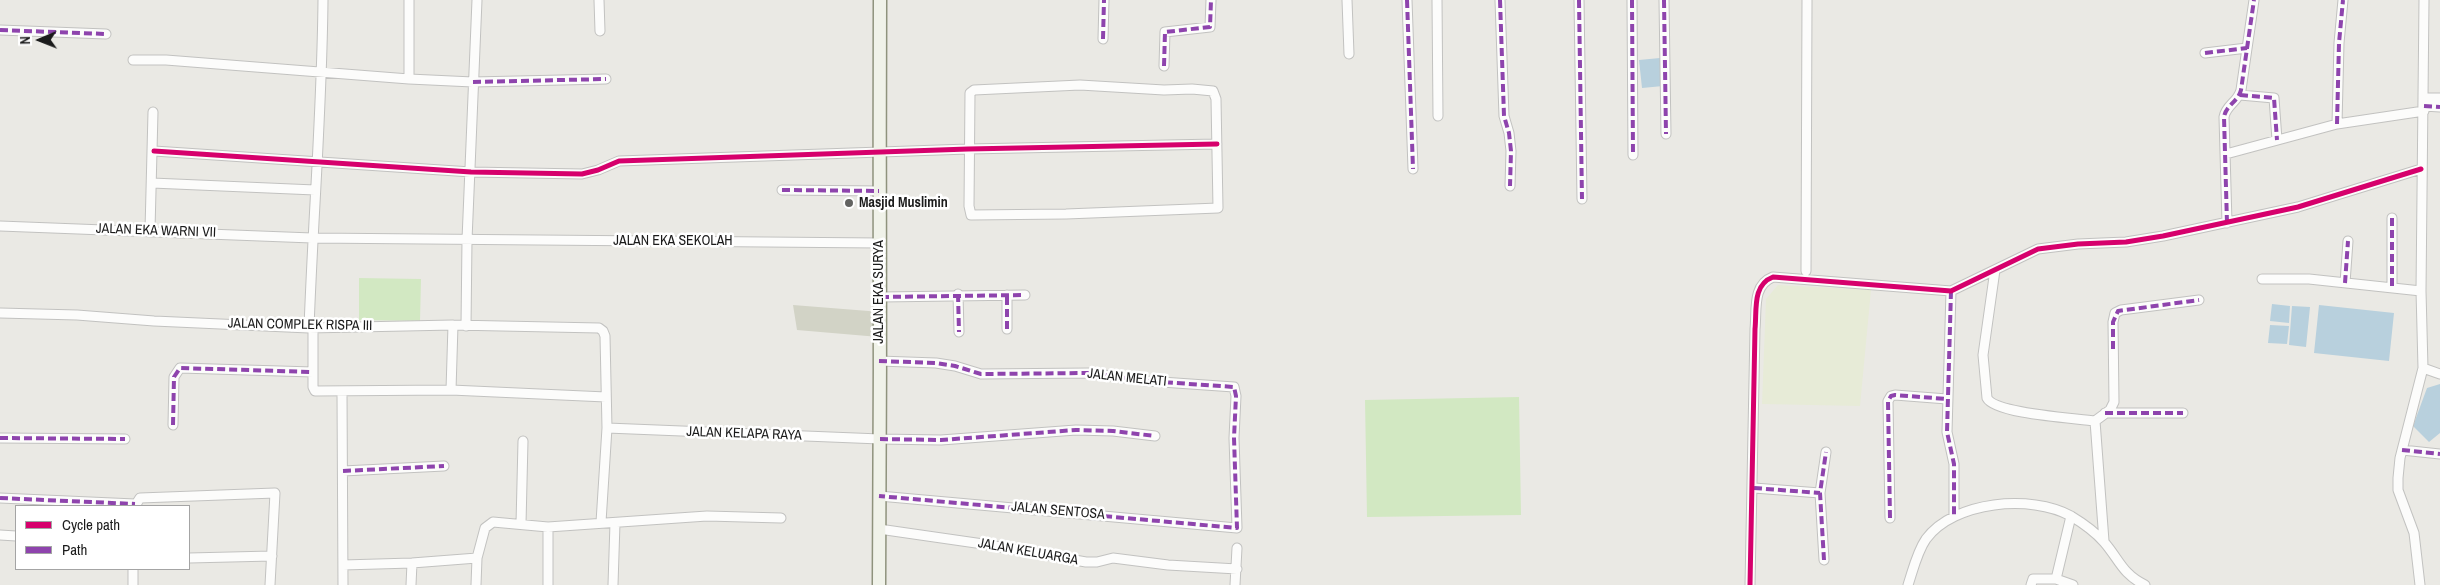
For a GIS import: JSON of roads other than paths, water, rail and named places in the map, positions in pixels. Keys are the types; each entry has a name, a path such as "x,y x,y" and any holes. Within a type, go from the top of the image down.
{"street":[{"path":"323,0 318,163 312,238 311,328 313,389 315,391 342,392 451,390 606,396 607,428 601,522"},
{"path":"409,0 410,79"},
{"path":"466,326 467,240 477,0"},
{"path":"599,0 600,31"},
{"name":"JALAN EKA SURYA","path":"879,585 879,361 881,297 879,243 880,0"},
{"path":"1103,39 1104,0"},
{"path":"1164,66 1165,32 1210,27 1211,0"},
{"path":"1347,0 1348,54"},
{"path":"1407,0 1412,169"},
{"path":"1437,0 1438,116"},
{"path":"1500,0 1504,116 1509,132 1511,151 1510,186"},
{"path":"1579,0 1582,199"},
{"path":"1632,0 1633,155"},
{"path":"1664,0 1666,134"},
{"path":"1806,271 1807,0"},
{"path":"2226,222 2225,112 2240,95 2254,0"},
{"path":"2337,124 2339,43 2343,0"},
{"path":"2420,585 2414,533 2398,490 2402,450 2423,368 2421,169 2424,105 2424,0"},
{"path":"0,30 106,34"},
{"path":"2204,53 2247,48"},
{"path":"133,60 166,60 322,73 473,82 606,79"},
{"path":"1080,85 1164,90 1192,89 1213,92 1216,99 1218,208 976,217 970,213 968,149 970,93 974,90 1080,85"},
{"path":"2240,95 2274,98 2277,140"},
{"path":"2226,154 2337,124 2424,105 2440,98"},
{"path":"2424,105 2440,107"},
{"path":"150,230 154,112"},
{"path":"154,151 471,172 582,174 598,170 619,161 968,149 1217,144"},
{"path":"1750,585 1754,488 1755,329 1758,290 1763,282 1773,277 1951,291 2038,249 2078,244 2126,242 2298,207 2421,169"},
{"path":"152,183 315,190"},
{"path":"782,190 879,192"},
{"path":"2392,218 2392,287"},
{"name":"JALAN EKA WARNI VII","path":"0,226 150,230 312,238 467,240"},
{"name":"JALAN EKA SEKOLAH","path":"467,240 879,243"},
{"path":"2345,283 2348,242"},
{"path":"1995,270 1983,355 1989,402 1998,408 2095,421 2114,402 2113,322 2115,313 2121,310 2199,300"},
{"path":"2262,280 2309,279 2421,291"},
{"path":"1951,291 1947,432 1954,464 1954,515"},
{"path":"881,297 958,294 1026,295"},
{"path":"958,294 959,332"},
{"path":"1007,295 1007,329"},
{"name":"JALAN COMPLEK RISPA III","path":"0,313 77,315 154,321 311,328 466,326 601,330 605,336 606,396"},
{"path":"451,390 453,326"},
{"name":"JALAN MELATI","path":"879,361 936,363 955,366 981,374 1090,373 1147,381 1234,387 1236,396 1234,438 1236,528"},
{"path":"174,425 174,377 180,368 313,372"},
{"path":"2423,368 2440,374"},
{"path":"342,392 343,585"},
{"path":"1890,518 1888,401 1895,395 1947,399"},
{"path":"2105,413 2183,413"},
{"path":"2095,421 2104,542"},
{"name":"JALAN KELAPA RAYA","path":"607,428 941,440 1076,430 1113,431 1155,436"},
{"path":"0,438 125,439"},
{"path":"522,524 523,441"},
{"path":"2402,450 2440,454"},
{"path":"1824,560 1820,493 1826,452"},
{"path":"343,471 444,466"},
{"path":"1754,488 1820,493"},
{"path":"0,498 135,505 140,498 275,493 270,585"},
{"name":"JALAN SENTOSA","path":"879,496 1236,528"},
{"path":"1908,585 1926,539 1954,515 1994,505 2048,508 2071,516 2104,542 2125,571 2146,585"},
{"path":"476,585 477,558 483,533 488,524 493,522 548,527 707,516 781,518"},
{"path":"2056,579 2071,516"},
{"path":"613,585 615,523"},
{"path":"548,527 548,585"},
{"name":"JALAN KELUARGA","path":"879,529 983,544 1086,562 1097,562 1113,558 1237,569"},
{"path":"0,535 15,536"},
{"path":"1236,585 1237,548"},
{"path":"190,558 272,556"},
{"path":"344,565 412,563 477,558"},
{"path":"411,585 412,563"},
{"path":"133,570 133,585"},
{"path":"2031,585 2033,579 2056,579 2074,585"}],"water":[{"path":"1660,58 1663,86 1642,88 1639,60"},
{"path":"2272,304 2290,306 2289,323 2270,321"},
{"path":"2319,305 2394,313 2389,361 2314,353"},
{"path":"2292,306 2310,307 2306,347 2289,345"},
{"path":"2270,325 2289,326 2287,344 2268,343"},
{"path":"2440,384 2440,433 2429,442 2413,426 2427,388"}],"place":[{"name":"Masjid Muslimin","path":"849,203"}]}
